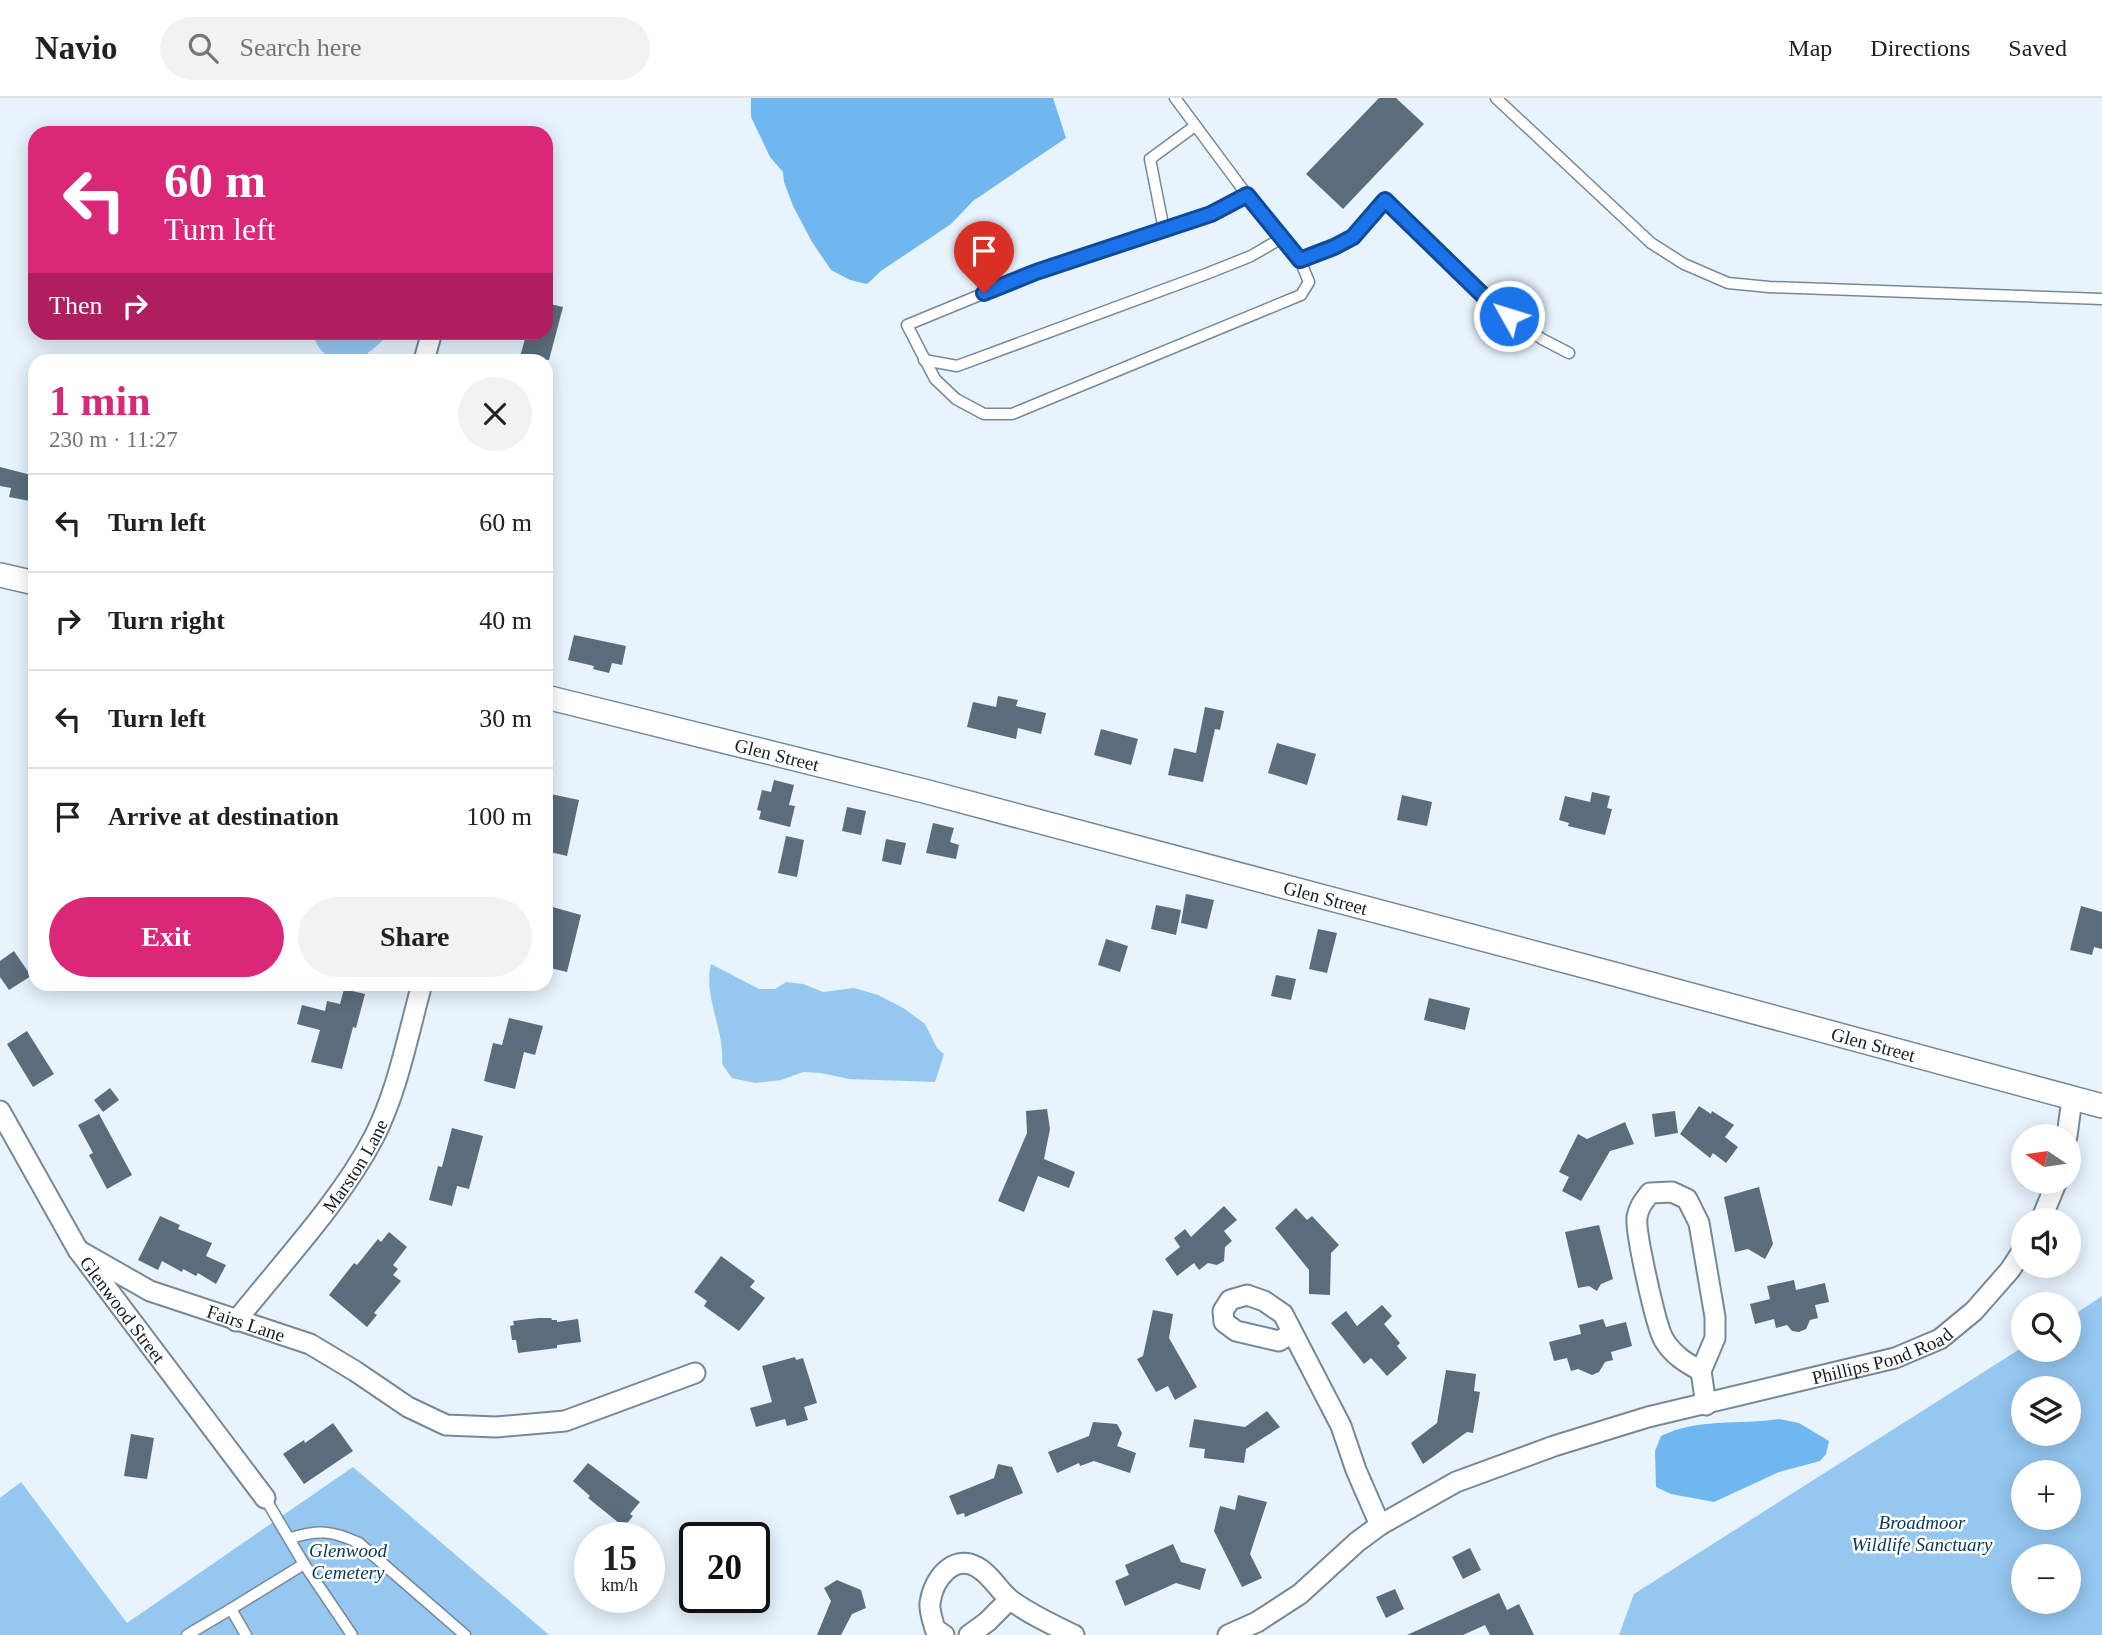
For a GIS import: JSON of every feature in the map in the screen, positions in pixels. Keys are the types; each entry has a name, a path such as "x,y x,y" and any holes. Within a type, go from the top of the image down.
{"street":[{"path":"0,575 28,581"},
{"name":"Glen Street","path":"553,699 938,795 2102,1106"},
{"name":"Marston Lane","path":"236,1321 347,1182 374,1136 391,1096 420,991"},
{"path":"2069,1124 2072,1099"},
{"name":"Glenwood Street","path":"0,1111 78,1250 265,1497"},
{"path":"1701,1371 1675,1354 1662,1338 1638,1240 1637,1219 1640,1206 1650,1193 1672,1192 1687,1199 1699,1223 1715,1317 1715,1338 1701,1371 1706,1405"},
{"name":"Fairs Lane","path":"78,1250 150,1291 310,1344 408,1407 446,1425 496,1427 565,1421 695,1373"},
{"name":"Phillips Pond Road","path":"1228,1635 1257,1622 1300,1594 1357,1542 1380,1525 1456,1482 1554,1446 1648,1417 1895,1358 1940,1339 1974,1311 2011,1268"},
{"path":"1292,1333 1341,1426 1356,1470 1380,1525"},
{"path":"944,1635 935,1629 929,1605 943,1571 958,1563 976,1566 992,1579 1010,1600 1044,1621 1074,1635"},
{"path":"969,1635 1010,1600"}],"lane":[{"path":"1175,98 1247,195 1300,260 1309,282 1301,295 1012,414 984,414 956,399 935,379 907,325 1036,272 1211,214 1247,195"},
{"path":"1496,98 1651,243 1684,264 1728,283 2102,299"},
{"path":"1164,230 1150,159 1195,126"},
{"path":"1300,260 1353,237 1385,200 1492,304 1542,339 1569,353"},
{"path":"924,360 957,366 1206,274 1251,256 1282,238"},
{"path":"265,1497 304,1563 352,1635"},
{"path":"291,1538 321,1531 339,1533 359,1543 465,1635"},
{"path":"187,1635 304,1563"},
{"path":"231,1609 246,1635"}],"green space":[{"path":"382,340 366,354 325,354 316,342"},
{"path":"711,964 759,989 775,989 786,982 803,984 823,992 854,988 878,995 905,1009 925,1024 937,1048 944,1054 935,1082 849,1079 803,1072 781,1080 755,1083 732,1078 722,1064 710,989"},
{"name":"Broadmoor Wildlife Sanctuary","path":"2102,1296 2102,1635 1619,1635 1634,1594 2011,1355 2011,1362 2081,1362 2081,1310"},
{"name":"Glenwood Cemetery","path":"353,1467 549,1635 0,1635 0,1498 21,1482 127,1623"}],"shaded area":[{"path":"751,98 1053,98 1066,138 973,201 951,224 881,271 867,284 850,280 831,270 812,242 793,206 783,172 770,157 751,117"},
{"path":"1779,1419 1799,1423 1829,1441 1826,1454 1820,1461 1779,1472 1714,1502 1671,1494 1656,1487 1655,1451 1661,1436 1704,1424"}],"building":[{"path":"1379,98 1396,98 1424,124 1343,209 1306,174"},
{"path":"553,305 563,307 551,354 521,354 525,340 553,340"},
{"path":"0,467 28,474 28,501 9,497 11,488 0,486"},
{"path":"574,635 626,646 622,665 612,663 609,673 593,669 594,666 568,660"},
{"path":"998,696 1018,700 1016,706 1046,713 1041,734 1018,728 1016,739 967,727 973,702 996,707"},
{"path":"1205,707 1224,711 1220,730 1215,729 1203,782 1168,775 1174,748 1196,753"},
{"path":"1101,729 1138,739 1131,765 1094,755"},
{"path":"1277,743 1316,754 1307,785 1268,773"},
{"path":"774,780 794,785 789,805 795,806 790,827 759,819 761,811 757,810 762,790 771,792"},
{"path":"1592,792 1610,796 1607,808 1612,809 1605,835 1568,826 1569,823 1559,820 1565,796 1590,802"},
{"path":"553,794 579,800 567,856 553,853"},
{"path":"1402,795 1432,802 1427,826 1397,820"},
{"path":"847,807 866,811 861,835 842,831"},
{"path":"933,823 954,828 950,842 959,845 956,859 926,853"},
{"path":"786,836 804,840 797,877 778,873"},
{"path":"886,839 906,843 901,865 882,861"},
{"path":"1186,894 1214,900 1207,929 1181,923"},
{"path":"1156,905 1181,910 1176,935 1151,929"},
{"path":"2081,906 2102,912 2102,949 2094,947 2092,955 2070,950"},
{"path":"553,907 581,915 567,972 553,969"},
{"path":"1318,929 1337,933 1327,973 1309,969"},
{"path":"1106,939 1128,946 1120,972 1098,965"},
{"path":"14,951 28,972 28,978 9,990 0,977 0,961"},
{"path":"1276,975 1296,979 1291,1000 1271,996"},
{"path":"343,991 365,994 342,1069 311,1062 320,1030 297,1024 302,1005 325,1011 327,1001 340,1004"},
{"path":"1429,998 1470,1008 1465,1030 1424,1020"},
{"path":"509,1018 543,1026 535,1055 524,1052 515,1089 484,1081 493,1043 502,1045"},
{"path":"27,1031 54,1074 33,1087 7,1044"},
{"path":"110,1088 119,1100 103,1112 94,1100"},
{"path":"1699,1106 1734,1125 1725,1137 1738,1147 1726,1163 1713,1153 1710,1158 1680,1134"},
{"path":"1047,1109 1050,1129 1044,1159 1075,1172 1069,1188 1038,1176 1024,1212 998,1201 1027,1133 1026,1111"},
{"path":"1675,1111 1678,1133 1655,1137 1652,1114"},
{"path":"99,1114 132,1175 107,1189 89,1155 93,1153 78,1125"},
{"path":"1625,1122 1634,1144 1610,1151 1581,1201 1562,1191 1569,1177 1559,1172 1578,1134 1587,1139"},
{"path":"452,1128 483,1136 469,1189 457,1186 452,1206 429,1200 438,1166 442,1167"},
{"path":"1759,1187 1773,1244 1765,1259 1748,1249 1735,1252 1724,1197"},
{"path":"1224,1206 1237,1220 1224,1231 1232,1241 1225,1247 1224,1261 1217,1265 1208,1263 1199,1270 1194,1263 1177,1276 1165,1259 1180,1247 1174,1238 1185,1229 1191,1237"},
{"path":"1296,1208 1307,1220 1312,1216 1339,1245 1331,1253 1330,1295 1309,1294 1309,1270 1275,1228"},
{"path":"160,1216 180,1225 178,1229 212,1243 206,1256 226,1265 216,1284 198,1273 196,1276 183,1269 182,1272 162,1261 158,1270 138,1260"},
{"path":"1599,1225 1613,1279 1601,1284 1597,1291 1589,1286 1578,1288 1565,1232"},
{"path":"389,1232 407,1247 393,1265 398,1269 393,1275 401,1281 374,1313 377,1315 367,1327 329,1295 354,1263 357,1265 378,1239 381,1242"},
{"path":"721,1256 755,1281 750,1287 765,1298 739,1331 704,1306 707,1301 694,1292"},
{"path":"1794,1280 1796,1290 1825,1283 1829,1302 1815,1305 1818,1318 1810,1320 1806,1329 1799,1332 1792,1331 1787,1325 1776,1328 1774,1319 1755,1324 1750,1304 1770,1299 1767,1286"},
{"path":"1382,1305 1392,1316 1384,1324 1400,1343 1397,1346 1407,1358 1387,1376 1371,1358 1364,1364 1331,1323 1346,1311 1357,1326"},
{"path":"1153,1310 1173,1314 1169,1338 1197,1387 1175,1400 1168,1386 1156,1392 1137,1359 1143,1356"},
{"path":"551,1318 557,1322 578,1319 581,1342 518,1353 510,1326 514,1325 513,1321"},
{"path":"1603,1319 1606,1327 1626,1322 1632,1346 1611,1352 1613,1360 1605,1362 1599,1372 1592,1375 1578,1369 1571,1371 1567,1358 1554,1361 1549,1342 1581,1334 1579,1325"},
{"path":"795,1357 796,1360 803,1358 817,1403 804,1407 808,1420 787,1426 785,1419 756,1427 750,1408 772,1402 762,1366"},
{"path":"1446,1370 1476,1374 1474,1391 1480,1392 1473,1433 1467,1432 1423,1464 1411,1443 1437,1423"},
{"path":"1267,1411 1280,1427 1246,1449 1244,1463 1204,1458 1205,1449 1189,1447 1194,1419 1245,1427"},
{"path":"1093,1422 1117,1424 1122,1433 1117,1446 1136,1453 1130,1473 1094,1461 1080,1466 1079,1463 1057,1473 1048,1452 1089,1436"},
{"path":"333,1423 353,1451 304,1484 283,1454 304,1440 305,1443"},
{"path":"131,1434 154,1438 147,1479 124,1476"},
{"path":"588,1463 640,1502 630,1514 633,1516 628,1522 618,1522 588,1498 590,1496 573,1481"},
{"path":"998,1464 1012,1467 1023,1493 965,1517 964,1513 957,1515 949,1496 994,1478"},
{"path":"1238,1495 1267,1502 1250,1554 1262,1578 1242,1587 1214,1531 1220,1506 1235,1510"},
{"path":"1173,1544 1181,1562 1206,1569 1200,1590 1176,1583 1125,1606 1115,1581 1129,1575 1125,1565"},
{"path":"1470,1548 1481,1570 1463,1579 1452,1557"},
{"path":"837,1580 861,1590 866,1608 852,1614 841,1635 817,1635 831,1601 824,1588"},
{"path":"1395,1589 1404,1609 1386,1618 1376,1597"},
{"path":"1499,1593 1507,1610 1519,1604 1534,1635 1490,1635 1485,1625 1463,1635 1407,1635"}],"route":[{"path":"984,293 1036,272 1211,214 1247,195 1300,260 1353,237 1385,200 1492,304 1509,316"}]}
